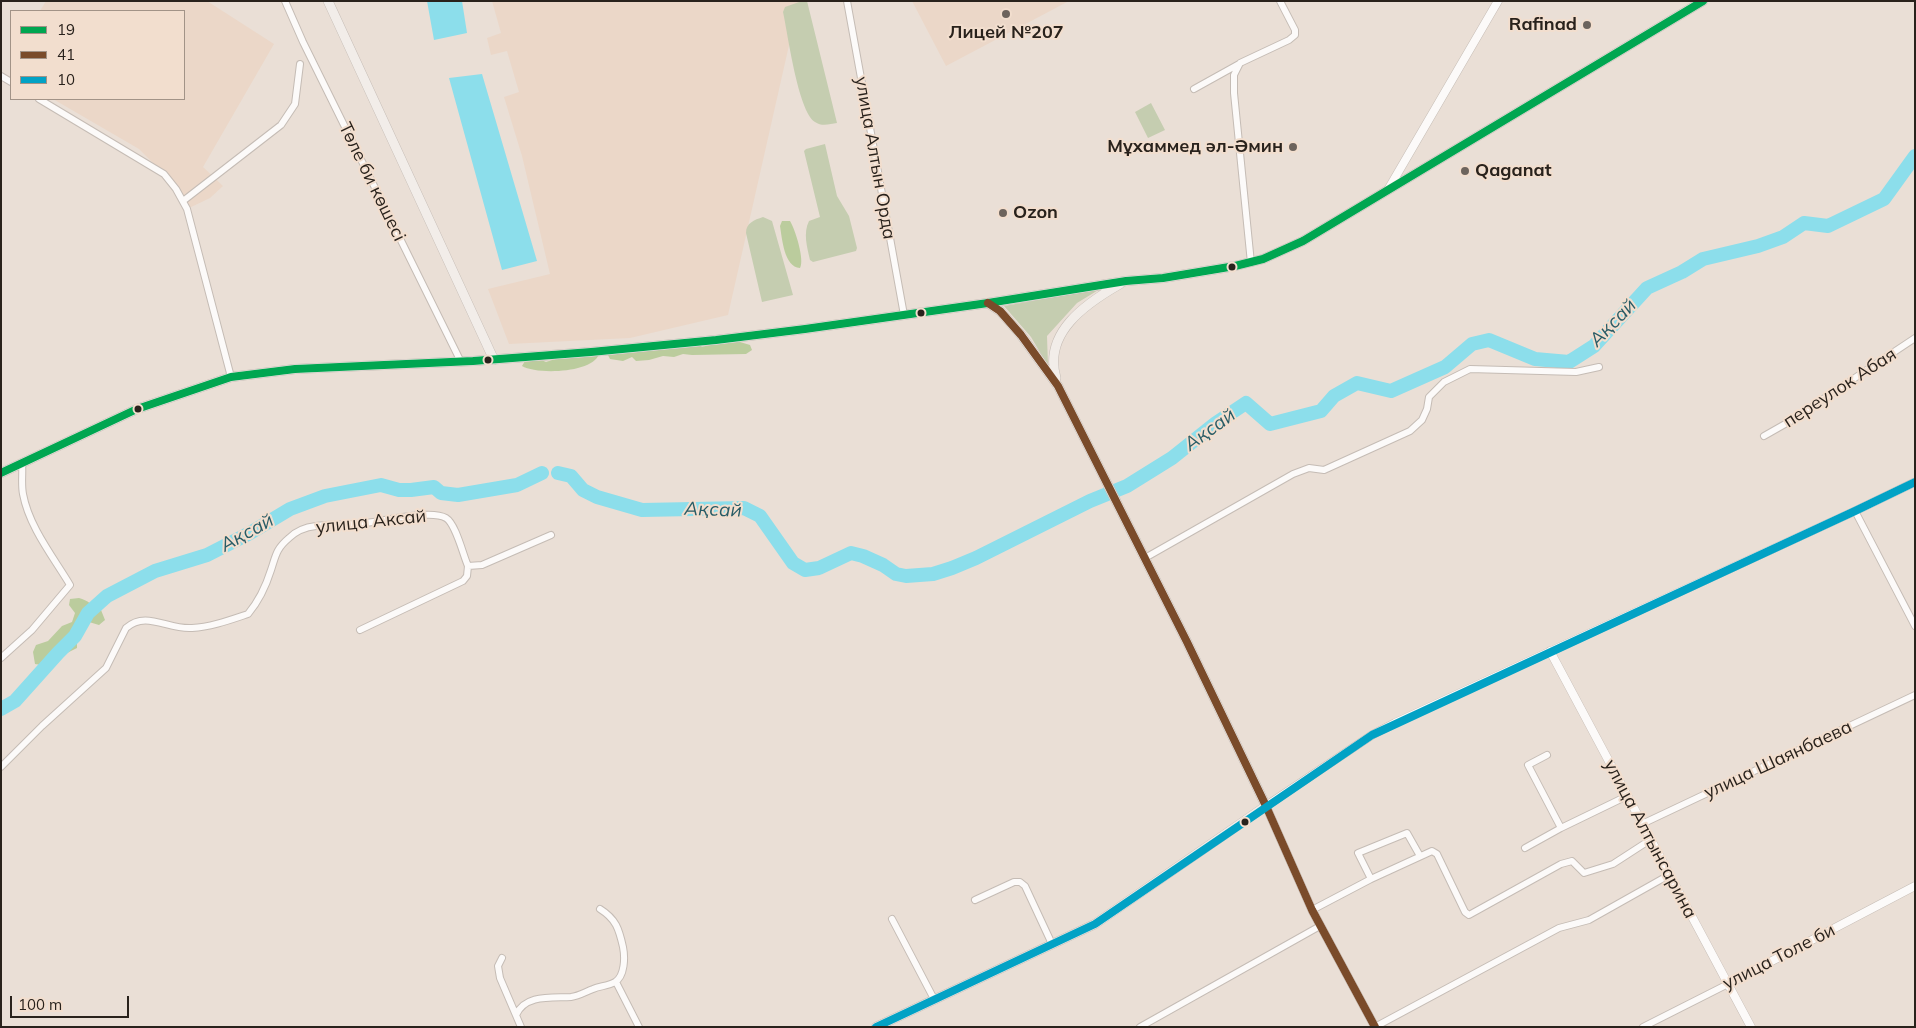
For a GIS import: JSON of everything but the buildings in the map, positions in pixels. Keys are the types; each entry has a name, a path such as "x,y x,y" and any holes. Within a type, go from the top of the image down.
{"main road":[{"name":"Төле би көшесі","path":"328,1 494,360"},
{"path":"1,473 137,409 231,377 295,369 494,360 716,340 988,303 1126,281 1163,278 1251,263 1304,241 1389,188 1703,1"},
{"path":"1058,386 1053,366 1054,350 1058,337 1094,299 1126,281"},
{"path":"876,1027 1095,924 1266,806 1099,464 1058,386 1021,335 1000,311 988,303"}],"street":[{"name":"Төле би көшесі","path":"285,1 307,51 461,362"},
{"name":"улица Алтын Орда","path":"846,1 904,315"},
{"path":"1194,88 1240,63 1289,40 1295,35 1280,1"},
{"path":"1389,188 1498,1"},
{"path":"1240,63 1234,75 1234,93 1251,263"},
{"path":"183,201 281,124 295,104 300,64"},
{"path":"41,100 164,174 176,189 187,209 231,377"},
{"name":"переулок Абая","path":"1764,436 1808,411 1817,403 1915,338"},
{"path":"1145,558 1293,474 1309,468 1324,470 1410,431 1422,420 1427,409 1429,397 1444,382 1470,369 1576,372 1599,367"},
{"path":"1,658 32,630 70,585 42,542 32,520 23,494 22,463"},
{"path":"1669,875 1589,920 1559,928 1375,1027 1312,910 1266,806 1372,735 1915,482"},
{"path":"1855,511 1915,626"},
{"name":"улица Аксай","path":"1,767 42,726 106,668 126,628 131,624 146,619 190,629 248,614 256,604 271,570 278,548 288,538 301,530 315,526 356,524 414,516 437,516 446,518 451,524 468,566"},
{"path":"360,630 463,580 467,576 468,566 482,565 551,535"},
{"name":"улица Алтынсарина","path":"1550,651 1751,1027"},
{"name":"улица Шаянбаева","path":"1642,824 1915,695"},
{"path":"1546,755 1528,765 1561,828"},
{"path":"1525,848 1626,796"},
{"path":"1371,879 1358,853 1407,833 1420,856"},
{"path":"1312,910 1371,879 1432,851 1437,854 1465,912 1469,914 1561,864 1572,861 1584,873 1613,864 1650,840"},
{"path":"975,900 1014,882 1020,882 1025,886 1052,944"},
{"name":"улица Толе би","path":"1643,1027 1915,886"},
{"path":"516,1014 520,1006 525,1003 548,998 572,997 616,982 622,974 625,954 620,933 611,916 600,909"},
{"path":"892,919 934,999"},
{"path":"1140,1027 1320,926"},
{"path":"502,958 498,966 500,978 521,1027"},
{"path":"616,982 639,1027"}],"shaded area":[{"path":"46,1 207,1 274,44 203,167 223,186 210,198 187,209 164,174 139,149 55,100 185,100 185,10 41,10"},
{"path":"492,1 799,1 728,315 630,338 509,344 488,289 550,274 522,156 504,97 519,92 507,51 491,55 487,38 501,33"},
{"path":"912,1 1069,1 946,66"}],"green space":[{"path":"807,1 837,123 823,125 815,122 809,115 799,88 783,12 785,7"},
{"path":"1151,103 1165,130 1148,138 1135,112"},
{"path":"825,144 837,196 849,216 857,248 856,251 813,262 810,260 806,230 809,221 820,217 804,151"},
{"path":"763,217 772,221 793,295 762,302 746,230 749,224"},
{"path":"782,221 790,221 799,244 800,268 790,263 787,257 780,226"},
{"path":"1100,289 1077,303 1047,336 1048,366 1031,337 1004,306"},
{"path":"740,342 750,345 752,350 746,354 683,354 674,357 663,356 636,361 632,357 623,361 610,359 608,355 610,352 682,348 697,344 702,347 716,343"},
{"path":"599,354 595,360 576,369 540,371 522,366 525,361 539,359 546,362 555,359"},
{"path":"79,598 101,610 105,620 99,625 89,622 77,637 77,648 61,656 54,667 47,669 35,664 33,652 36,645 48,641 62,626 72,622 75,613 69,605 70,599"}],"water":[{"path":"427,1 462,1 467,33 434,40"},
{"path":"482,74 537,261 502,270 449,78"}],"waterway":[{"name":"Ақсай","path":"558,473 571,476 583,490 597,497 642,510 744,508 760,516 793,563 805,570 819,568 851,553 883,565 896,574 906,576 933,574 976,558 1090,501 1127,486 1172,458 1216,423 1246,403 1270,424 1321,411 1334,396 1357,383 1391,391 1445,367 1472,344 1489,340 1535,359 1569,362 1594,346 1647,288 1682,272 1703,259 1758,246 1783,237 1804,223 1828,226 1884,199 1915,156"},
{"name":"Ақсай","path":"1,709 15,701 75,636 88,613 107,596 155,571 207,555 250,533 290,509 325,496 381,485 399,490 434,487 441,493 458,495 517,485 542,473"}],"transit line":[{"name":"19","path":"1,473 137,409 231,377 295,369 473,361 716,340 988,303 1126,281 1163,278 1235,266 1263,259 1303,241 1703,1"},
{"name":"41","path":"988,303 1000,311 1021,335 1058,386 1187,642 1266,806 1312,910 1375,1027"},
{"name":"10","path":"876,1027 1095,924 1372,735 1915,482"}],"place":[{"name":"Лицей №207","path":"1006,14"},
{"name":"Rafinad","path":"1587,25"},
{"name":"Мұхаммед әл-Әмин","path":"1293,147"},
{"name":"Qaganat","path":"1465,171"},
{"name":"Ozon","path":"1003,213"}]}
